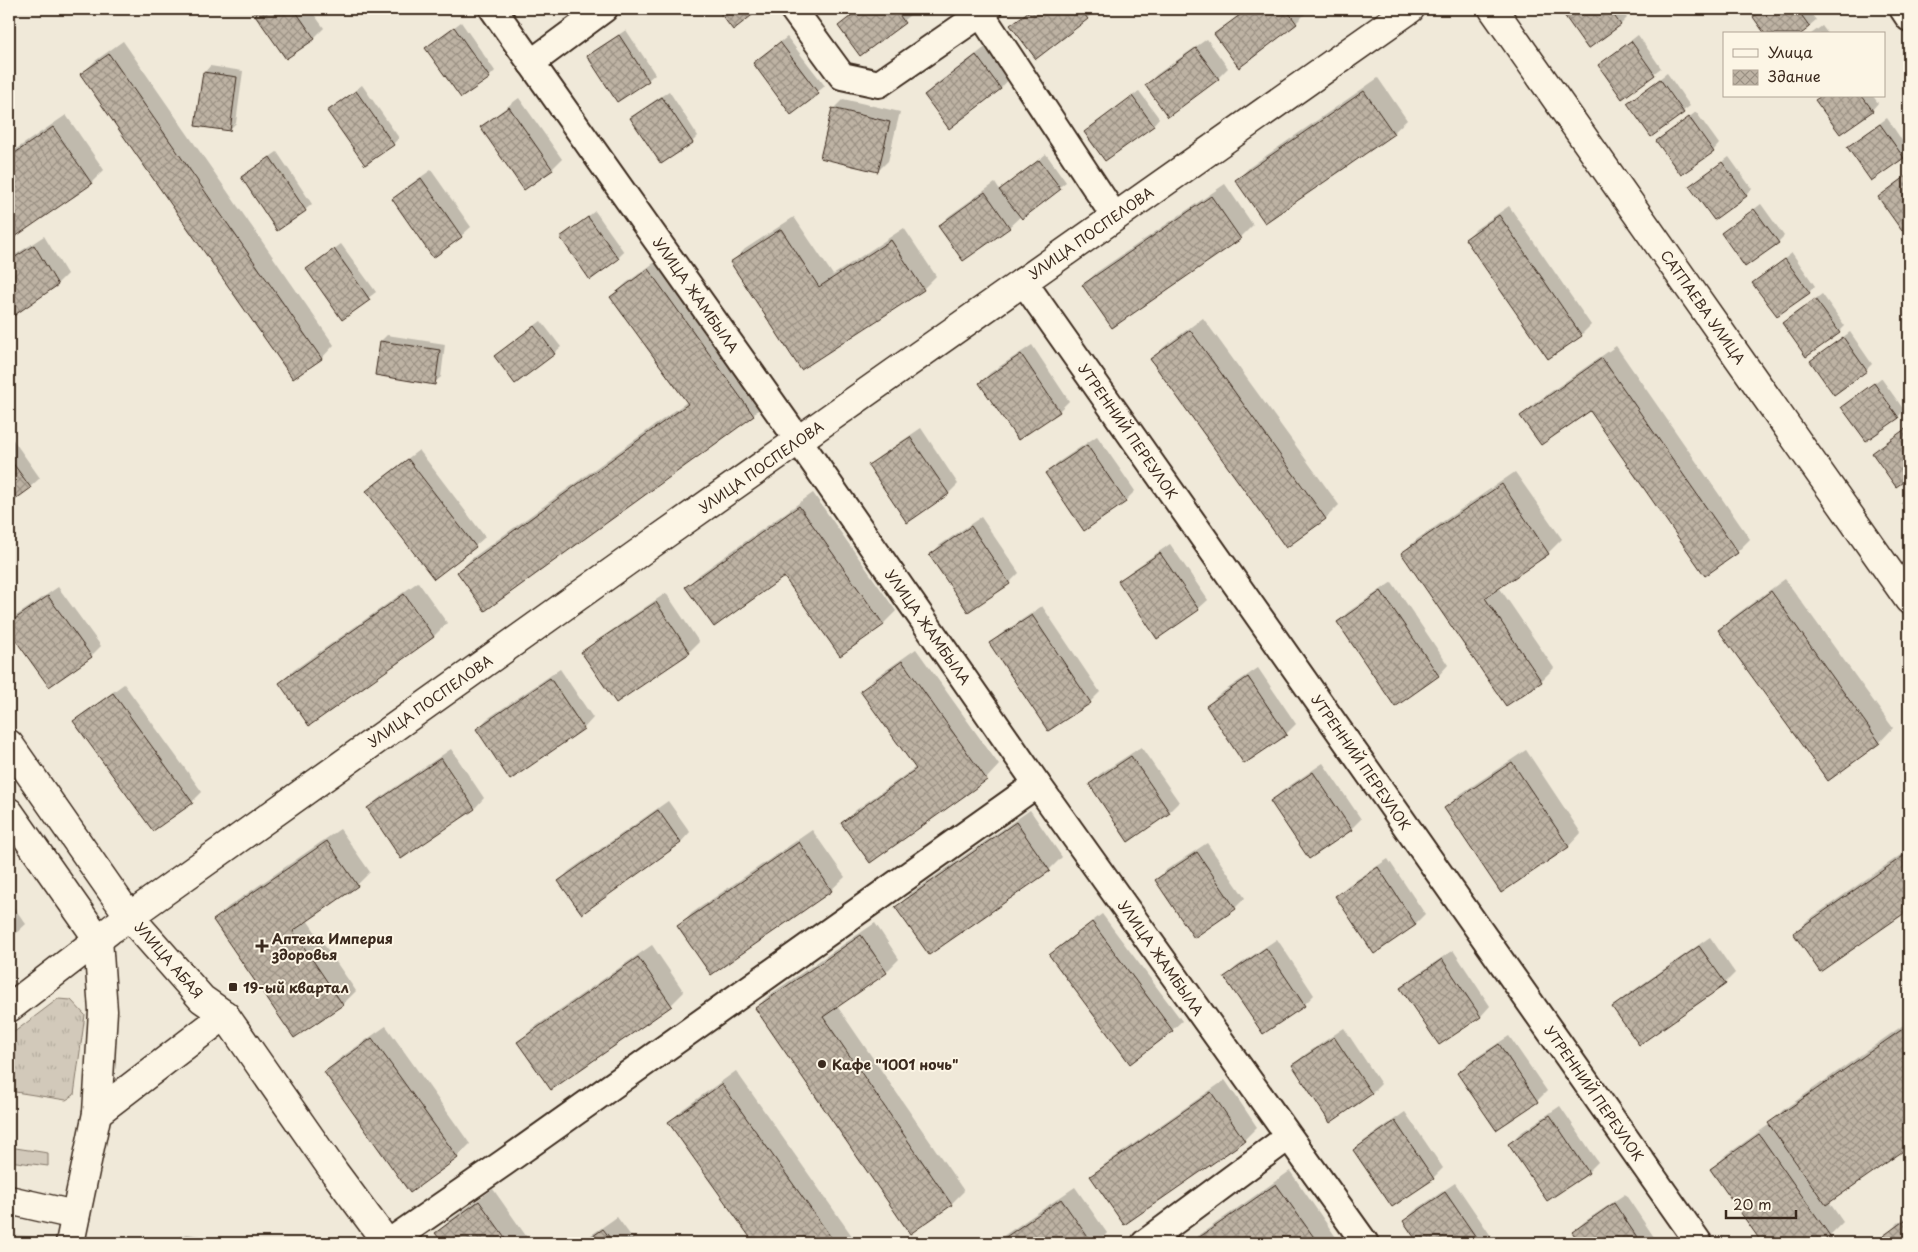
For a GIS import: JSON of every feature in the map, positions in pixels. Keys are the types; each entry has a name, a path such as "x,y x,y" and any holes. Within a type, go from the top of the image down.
{"street":[{"name":"УЛИЦА ЖАМБЫЛА","path":"493,9 799,440 1037,784 1365,1243"},
{"path":"531,63 604,9"},
{"path":"794,9 842,76 879,84 984,11 1115,217"},
{"name":"УЛИЦА ПОСПЕЛОВА","path":"114,928 639,552 1410,9"},
{"path":"1903,9 1909,18"},
{"name":"САТПАЕВА УЛИЦА","path":"1491,11 1909,600"},
{"name":"УТРЕННИЙ ПЕРЕУЛОК","path":"1023,281 1699,1243"},
{"name":"УЛИЦА АБАЯ","path":"9,744 114,928"},
{"path":"387,1243 513,1157 1037,784"},
{"name":"УЛИЦА АБАЯ","path":"9,812 114,928 202,999 225,1015 335,1173 387,1243"},
{"path":"9,1008 114,928"},
{"path":"70,1243 97,1113 103,1011 114,928"},
{"path":"97,1113 225,1015"},
{"path":"1145,1243 1288,1137"},
{"path":"9,1200 75,1214"}],"shaded area":[{"path":"9,1233 34,1237 33,1243 9,1243"}],"green space":[{"path":"58,999 71,1000 85,1015 74,1095 66,1100 9,1091 9,1036"},
{"path":"9,1147 48,1153 48,1166 9,1161"}],"building":[{"path":"251,9 294,9 315,39 286,59"},
{"path":"717,9 760,9 733,30"},
{"path":"860,9 895,9 905,23 860,56 838,26"},
{"path":"1032,9 1080,9 1088,19 1036,59 1010,25"},
{"path":"1248,9 1286,9 1297,24 1239,68 1214,34"},
{"path":"1573,9 1609,9 1621,25 1588,49 1564,15"},
{"path":"1764,9 1797,9 1810,27 1804,32 1764,32 1753,17"},
{"path":"454,27 490,78 461,98 425,48"},
{"path":"619,35 649,81 617,102 587,56"},
{"path":"1631,41 1655,75 1622,99 1598,65"},
{"path":"780,42 819,94 791,115 753,63"},
{"path":"1196,48 1219,79 1168,117 1145,85"},
{"path":"109,54 322,359 293,379 80,74"},
{"path":"976,55 1001,89 949,129 924,95"},
{"path":"203,72 237,77 230,131 195,126"},
{"path":"1660,79 1684,113 1651,137 1627,103"},
{"path":"356,91 394,145 365,165 327,111"},
{"path":"1364,91 1394,134 1265,223 1235,180"},
{"path":"1132,96 1154,126 1105,161 1084,132"},
{"path":"662,97 693,143 661,164 630,118"},
{"path":"1818,98 1863,98 1873,111 1840,134 1815,100"},
{"path":"509,107 553,170 524,190 480,127"},
{"path":"832,108 890,122 878,172 820,158"},
{"path":"1689,117 1714,152 1681,175 1656,141"},
{"path":"1880,124 1904,158 1871,181 1847,147"},
{"path":"53,127 92,184 9,241 9,157"},
{"path":"270,157 306,211 277,231 241,177"},
{"path":"1039,160 1061,189 1022,219 999,190"},
{"path":"1722,162 1747,196 1714,220 1689,186"},
{"path":"1909,174 1909,226 1902,231 1878,197"},
{"path":"421,178 462,237 433,258 392,199"},
{"path":"985,192 1010,228 963,261 938,226"},
{"path":"1211,196 1241,239 1112,328 1082,285"},
{"path":"1754,209 1779,243 1745,267 1721,233"},
{"path":"1499,215 1582,336 1548,359 1465,239"},
{"path":"588,217 619,259 590,280 560,237"},
{"path":"781,229 819,287 891,240 924,290 801,370 730,262"},
{"path":"34,245 58,285 9,319 9,261"},
{"path":"334,249 370,300 342,320 306,269"},
{"path":"1785,259 1810,293 1777,316 1752,283"},
{"path":"648,269 754,416 485,611 457,572 688,404 610,297"},
{"path":"1815,299 1840,333 1806,357 1782,323"},
{"path":"534,326 555,354 515,384 494,356"},
{"path":"1190,330 1326,519 1286,548 1150,359"},
{"path":"1843,337 1867,371 1834,395 1810,361"},
{"path":"380,341 440,350 435,385 375,375"},
{"path":"1021,354 1060,412 1018,440 979,383"},
{"path":"1602,358 1738,553 1705,576 1590,411 1541,445 1520,416"},
{"path":"1874,383 1899,418 1866,441 1841,407"},
{"path":"1905,429 1909,436 1909,478 1896,487 1872,453"},
{"path":"910,437 949,494 907,523 868,465"},
{"path":"1087,445 1126,502 1084,531 1045,473"},
{"path":"9,458 31,488 9,504"},
{"path":"408,459 476,547 434,579 366,491"},
{"path":"1502,484 1549,554 1485,598 1542,682 1506,706 1401,553"},
{"path":"1909,498 1909,512 1902,503"},
{"path":"799,506 884,625 840,656 784,577 714,627 685,587"},
{"path":"971,526 1010,584 968,612 929,555"},
{"path":"1160,553 1199,610 1157,639 1118,581"},
{"path":"1381,591 1439,676 1395,707 1337,622"},
{"path":"1771,591 1880,743 1828,781 1718,630"},
{"path":"404,594 434,637 309,726 279,683"},
{"path":"48,596 92,657 49,687 9,631 9,623"},
{"path":"656,602 690,653 616,703 581,652"},
{"path":"1032,615 1091,703 1048,731 989,643"},
{"path":"902,661 987,780 870,863 841,823 916,769 860,691"},
{"path":"1248,677 1287,735 1244,764 1206,706"},
{"path":"550,678 584,729 510,780 476,729"},
{"path":"113,693 193,803 153,831 73,721"},
{"path":"1131,756 1170,813 1128,842 1089,784"},
{"path":"441,758 475,809 401,859 367,808"},
{"path":"1512,762 1569,847 1501,893 1444,808"},
{"path":"1313,772 1352,830 1309,859 1270,801"},
{"path":"658,810 681,843 582,914 558,881"},
{"path":"1016,822 1050,871 929,955 895,907"},
{"path":"327,841 358,886 293,931 343,1005 294,1038 213,920"},
{"path":"799,842 832,891 711,975 677,926"},
{"path":"1197,852 1236,909 1194,938 1155,880"},
{"path":"1909,852 1909,910 1820,972 1793,933"},
{"path":"1378,867 1416,925 1374,954 1335,896"},
{"path":"1092,922 1173,1031 1130,1064 1049,955"},
{"path":"861,935 887,973 823,1017 952,1205 910,1234 755,1008"},
{"path":"1699,946 1726,984 1639,1045 1612,1007"},
{"path":"1266,948 1305,1006 1263,1034 1224,977"},
{"path":"638,957 672,1006 551,1090 517,1042"},
{"path":"1442,959 1481,1017 1439,1045 1400,988"},
{"path":"1907,1026 1909,1030 1909,1147 1826,1205 1768,1123"},
{"path":"1334,1037 1372,1094 1330,1123 1292,1065"},
{"path":"372,1038 458,1158 410,1193 324,1072"},
{"path":"1499,1044 1538,1102 1496,1130 1457,1073"},
{"path":"722,1084 835,1243 754,1243 668,1122"},
{"path":"1211,1092 1245,1141 1124,1225 1090,1176"},
{"path":"1550,1115 1589,1173 1547,1201 1508,1144"},
{"path":"1395,1121 1434,1179 1392,1207 1353,1150"},
{"path":"1759,1134 1830,1236 1820,1243 1762,1243 1710,1169"},
{"path":"1276,1184 1318,1243 1191,1243"},
{"path":"1445,1192 1480,1243 1418,1243 1403,1221"},
{"path":"1061,1199 1092,1243 997,1243"},
{"path":"479,1201 509,1243 443,1243 435,1233"},
{"path":"1614,1203 1641,1243 1580,1243 1572,1232"},
{"path":"1909,1217 1909,1243 1888,1243 1883,1236"},
{"path":"603,1229 614,1243 583,1243"}],"place":[{"name":"Аптека Империя здоровья","path":"262,946"},
{"name":"19-ый квартал","path":"233,987"},
{"name":"Кафе \"1001 ночь\"","path":"822,1064"}]}
